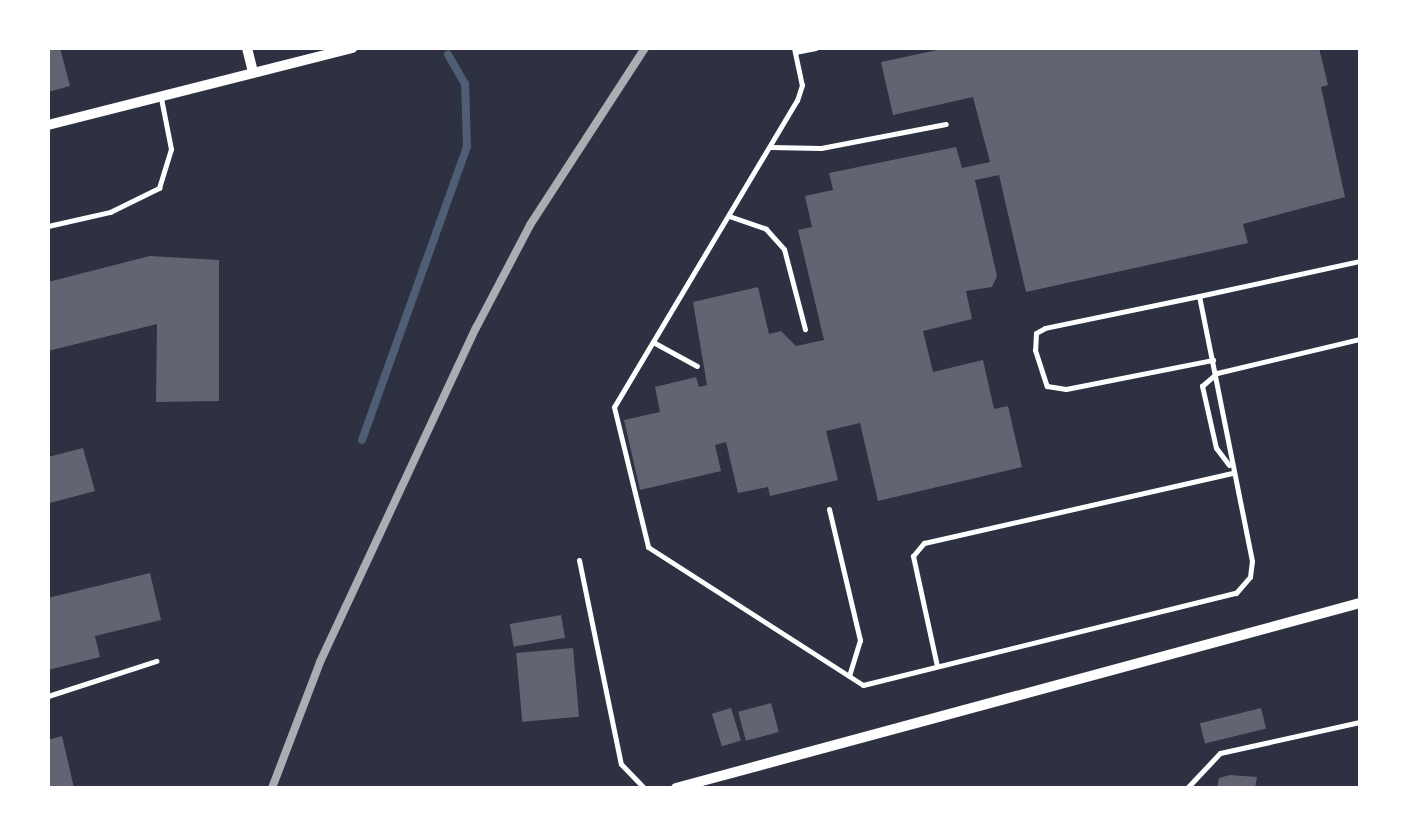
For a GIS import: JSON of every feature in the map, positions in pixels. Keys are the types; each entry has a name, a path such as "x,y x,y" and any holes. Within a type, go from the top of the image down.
{"street":[{"path":"247,48 254,72"},
{"path":"48,126 352,48"},
{"path":"676,788 1360,603"}],"lane":[{"path":"816,48 795,50 802,84 770,147 614,407 648,548 863,685 1236,593 1250,577 1252,561 1231,470 1233,444 1199,296"},
{"path":"48,226 110,212 160,188 171,148 160,96"},
{"path":"770,147 822,148 946,124"},
{"path":"729,216 766,228 784,249 805,329"},
{"path":"1214,360 1066,390 1048,386 1034,350 1036,334 1045,328 1360,261"},
{"path":"1231,470 1216,448 1202,386 1217,373 1360,339"},
{"path":"654,342 697,366"},
{"path":"937,666 914,556 924,542 1231,470"},
{"path":"829,510 860,640 849,675"},
{"path":"579,560 621,764 644,788"},
{"path":"48,696 156,661"},
{"path":"1187,788 1220,753 1360,722"}],"building":[{"path":"48,48 60,48 70,86 48,92"},
{"path":"947,48 1319,48 1328,85 1321,87 1345,197 1243,224 1248,243 1026,292 999,175 975,180 997,276 992,287 966,291 972,319 923,331 933,372 983,360 994,409 1008,406 1022,467 878,501 860,423 826,431 838,480 770,496 768,487 738,493 726,442 715,445 721,471 640,490 624,420 660,412 655,387 696,377 699,387 707,385 693,302 758,287 769,334 781,331 796,346 824,340 798,230 812,227 805,196 833,190 829,173 956,147 962,168 990,162 973,97 893,115 881,62"},
{"path":"150,256 219,260 219,401 156,402 157,324 48,351 48,282"},
{"path":"83,448 95,491 50,503 48,457"},
{"path":"150,573 161,620 95,636 100,657 48,670 48,598"},
{"path":"561,615 565,638 514,647 510,624"},
{"path":"573,648 579,717 522,722 516,653"},
{"path":"771,703 779,732 746,741 738,712"},
{"path":"731,708 741,741 722,746 712,714"},
{"path":"1261,708 1266,728 1205,744 1200,723"},
{"path":"62,736 74,788 48,788 48,740"},
{"path":"1257,777 1255,788 1217,788 1219,778"}],"waterway":[{"path":"362,440 467,146 465,84 448,54"}],"railway":[{"path":"272,788 320,662 476,328 530,225 645,48"}]}
